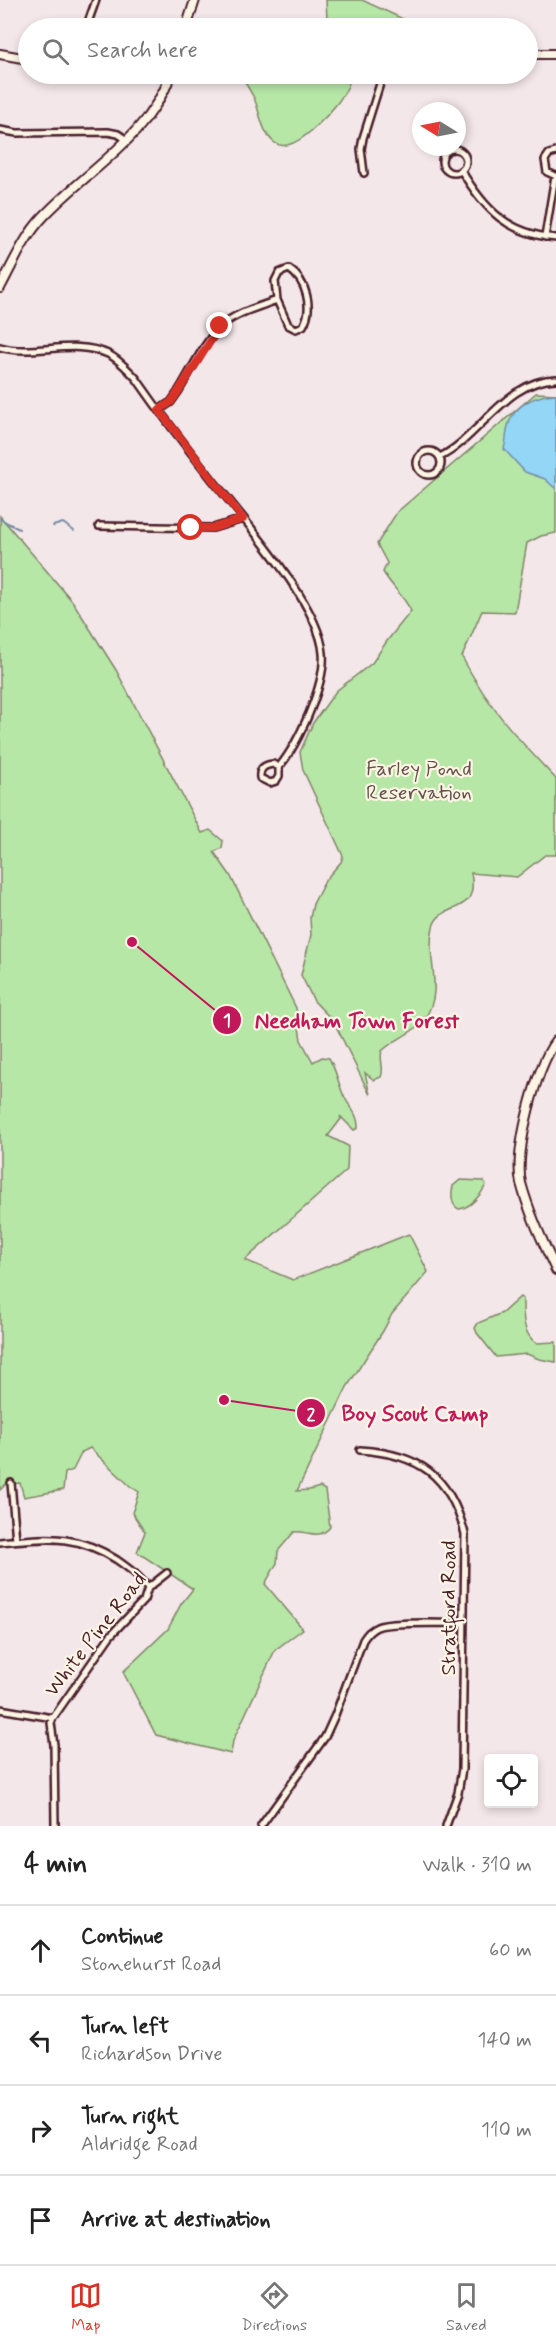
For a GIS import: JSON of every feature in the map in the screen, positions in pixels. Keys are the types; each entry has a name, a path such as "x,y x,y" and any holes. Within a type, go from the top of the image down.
{"street":[{"path":"90,18 96,0"},
{"path":"189,18 195,0"},
{"path":"0,54 18,57"},
{"path":"538,54 556,54"},
{"path":"0,288 37,223 127,140 151,114 166,84"},
{"path":"363,173 361,148 380,84"},
{"path":"0,130 108,132 118,134 127,140"},
{"path":"454,149 462,153 465,162 461,170 453,173 445,170 442,159 446,152 454,149"},
{"path":"544,237 555,176 547,172 545,160 549,154 556,152"},
{"path":"461,170 487,206 502,220 521,232 556,238"},
{"path":"289,269 296,273 303,282 308,303 306,321 303,326 296,329 288,326 278,300 275,280 279,273 289,269"},
{"path":"159,410 171,402 220,326 253,308 278,300"},
{"path":"0,346 17,350 77,347 109,354 136,378 300,596 322,646 323,671 318,689 289,754 279,767"},
{"path":"440,457 454,448 487,416 511,398 532,384 547,379 556,379"},
{"path":"433,451 440,457 440,466 434,473 425,474 418,468 417,459 424,452 433,451"},
{"path":"99,526 213,528 243,519"},
{"path":"556,1041 537,1075 520,1161 521,1181 526,1198 556,1270"},
{"name":"Stratford Road","path":"360,1450 389,1453 412,1460 435,1475 448,1490 456,1505 465,1534 462,1769 458,1793 446,1826"},
{"path":"11,1483 16,1540"},
{"path":"0,1542 53,1538 84,1543 126,1566 148,1588"},
{"name":"White Pine Road","path":"53,1718 104,1643 144,1600 148,1588 167,1573"},
{"path":"261,1826 325,1737 336,1715 363,1640 370,1630 391,1624 464,1623"},
{"path":"0,1709 53,1718 51,1724 54,1745 55,1826"}],"green space":[{"path":"326,0 362,0 401,18 327,18"},
{"path":"246,84 349,84 343,96 316,127 294,143 284,145 275,143 267,134 254,98"},
{"name":"Farley Pond Reservation","path":"536,393 556,394 556,533 541,536 527,543 515,612 482,611 462,657 482,692 504,721 556,779 556,855 545,855 517,877 471,873 470,897 465,903 443,914 433,927 431,950 434,996 431,1007 421,1023 382,1051 381,1077 374,1080 365,1073 370,1095 334,1022 314,1001 301,975 311,935 310,918 313,904 326,879 341,862 343,856 303,770 300,752 313,723 336,691 372,663 411,611 383,572 387,563 377,544 397,512"},
{"path":"0,516 73,602 116,670 202,833 210,830 223,841 222,848 214,852 230,875 296,1008 301,1040 313,1062 322,1057 329,1058 343,1094 357,1118 358,1128 354,1130 340,1116 341,1119 328,1136 348,1146 347,1170 245,1260 293,1280 409,1234 428,1272 392,1314 347,1387 297,1491 320,1487 325,1490 330,1527 317,1534 294,1532 278,1551 277,1563 265,1584 303,1629 275,1650 233,1741 231,1754 156,1735 123,1672 168,1629 181,1604 193,1589 137,1552 145,1532 132,1513 139,1492 90,1448 82,1452 73,1470 65,1473 63,1490 24,1497 20,1483 6,1484 0,1490"},
{"path":"460,1180 484,1181 486,1185 475,1200 459,1209 453,1203 452,1193 453,1186"},
{"path":"520,1297 523,1299 524,1323 528,1334 536,1343 556,1342 556,1362 527,1354 496,1357 477,1333 475,1328 478,1323 502,1313"}],"water":[{"path":"556,394 556,489 545,479 525,472 504,449 508,426 515,412 527,402 541,396"}],"waterway":[{"path":"0,519 19,529"},
{"path":"53,526 63,523 74,531"}],"place":[{"name":"Needham Town Forest","path":"132,942"},
{"name":"Boy Scout Camp","path":"224,1400"}],"route":[{"path":"191,528 226,526 243,519 159,410 171,402 220,326"}]}
